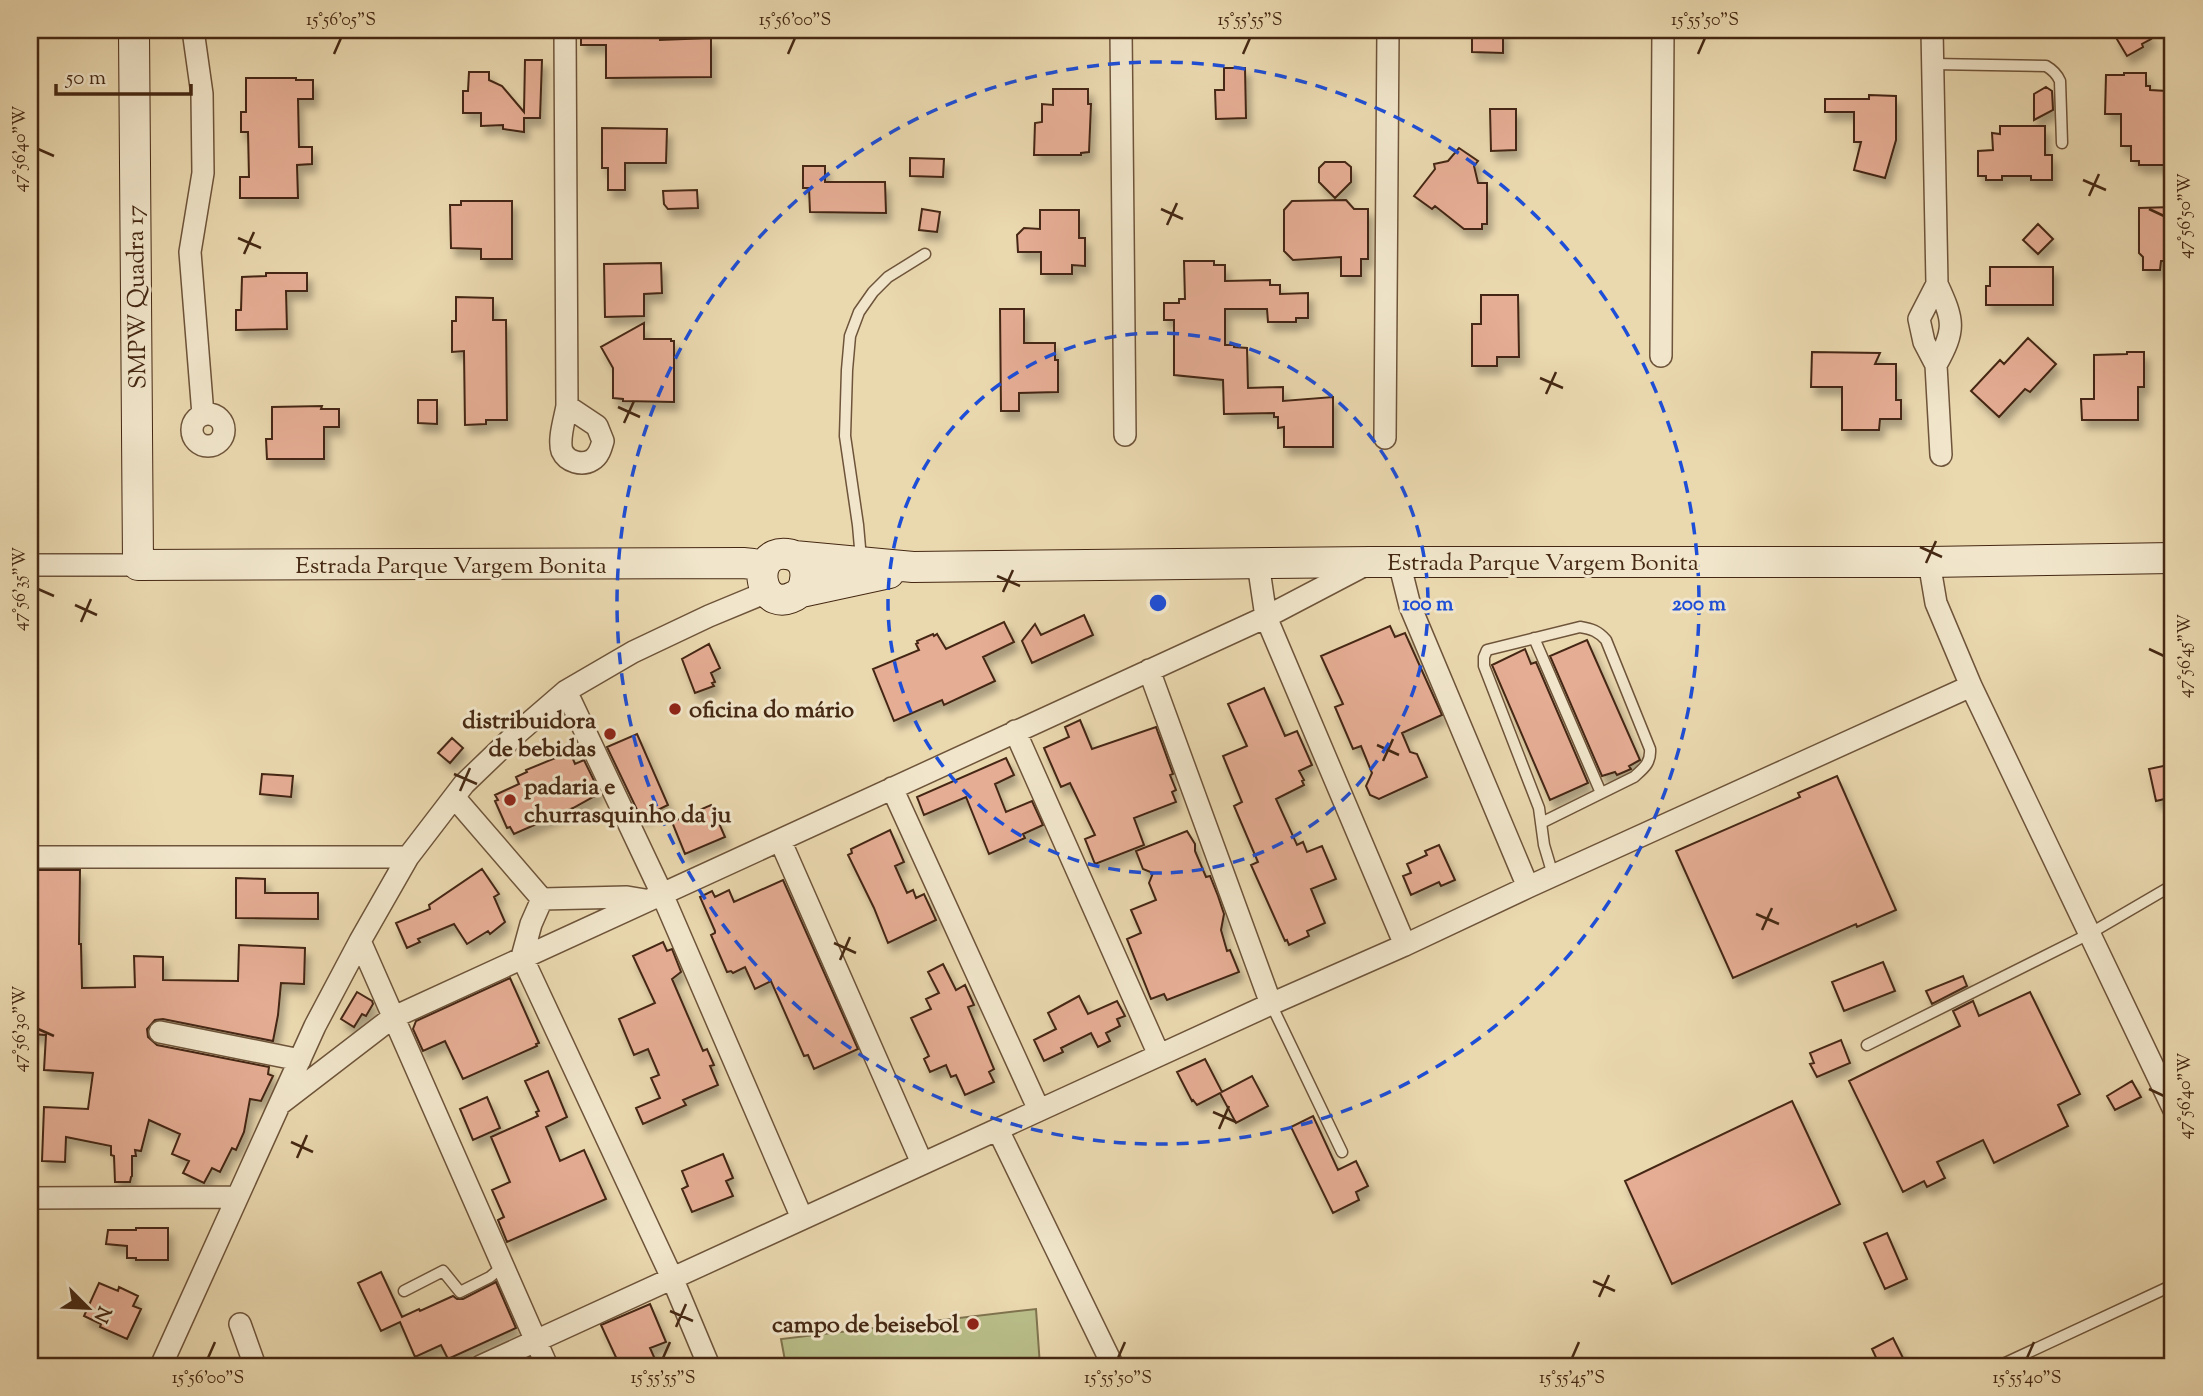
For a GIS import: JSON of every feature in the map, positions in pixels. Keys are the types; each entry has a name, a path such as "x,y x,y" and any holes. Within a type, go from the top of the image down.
{"main road":[{"name":"SMPW Quadra 17","path":"134,30 138,565"},
{"path":"786,554 794,556 804,566 806,583 801,592 793,598 775,598 765,581 772,557 786,554"},
{"name":"Estrada Parque Vargem Bonita","path":"794,556 913,567 1385,562 1929,562 2173,558"},
{"name":"Estrada Parque Vargem Bonita","path":"138,565 743,563 756,565 765,581"},
{"name":"Estrada Parque Vargem Bonita","path":"801,592 913,567"}],"street":[{"path":"193,30 202,94 204,173 190,251 203,415"},
{"path":"565,30 567,406"},
{"path":"1121,30 1125,435"},
{"path":"1385,438 1388,30"},
{"path":"1661,356 1664,30"},
{"path":"1932,30 1937,284 1949,310 1951,329 1949,343 1936,365"},
{"path":"1937,284 1919,319 1924,342 1936,365 1941,455"},
{"path":"280,1104 392,1017 1385,562 1410,606 1528,887"},
{"path":"1929,562 1936,603 1971,686 2173,1108"},
{"path":"1258,563 1266,617 1405,945"},
{"path":"30,565 138,565"},
{"path":"162,1366 300,1060 360,941 408,857 454,797 514,736 566,691 633,652 709,616 765,581"},
{"path":"1149,670 1271,1004"},
{"path":"481,1366 1971,686"},
{"path":"566,691 655,897 802,1218"},
{"path":"1015,731 1159,1055"},
{"path":"892,788 1040,1110"},
{"path":"454,797 542,899"},
{"path":"780,840 922,1163"},
{"path":"30,858 408,857"},
{"path":"542,899 655,897"},
{"path":"542,899 531,924 522,957 673,1280 709,1366"},
{"path":"360,941 547,1366"},
{"path":"160,1032 300,1060"},
{"path":"998,1130 1113,1366"},
{"path":"30,1198 237,1198"},
{"path":"240,1324 255,1366"}],"lane":[{"path":"1933,64 2046,66 2051,69 2060,81 2062,143"},
{"path":"862,562 845,436 850,336 859,312 873,292 888,278 925,254"},
{"path":"1541,823 1634,777 1645,768 1650,758 1650,749 1606,640 1599,632 1580,627 1487,650 1484,657 1484,666 1539,808 1541,823 1544,845 1553,875"},
{"path":"1534,638 1601,793"},
{"path":"1867,1045 2089,934 2173,885"},
{"path":"1271,1004 1342,1152"},
{"path":"404,1292 443,1271 460,1292 490,1277 503,1266"},
{"path":"1999,1366 2173,1285"}],"green space":[{"name":"campo de beisebol","path":"1036,1309 1040,1366 786,1366 781,1339"}],"building":[{"path":"581,30 660,30 660,40 711,38 711,77 606,78 606,45 581,45"},
{"path":"1472,30 1503,30 1503,53 1472,52"},
{"path":"2126,30 2146,30 2151,39 2127,56 2115,36"},
{"path":"525,60 542,60 540,118 524,118 524,132 503,129 503,125 481,126 481,113 463,113 463,91 468,91 469,72 489,72 489,80 502,86 524,112"},
{"path":"1224,68 1245,68 1246,118 1216,119 1215,90 1224,90"},
{"path":"2146,73 2146,86 2150,86 2150,90 2167,91 2167,103 2172,103 2173,161 2168,161 2167,165 2139,165 2139,161 2131,161 2131,146 2121,146 2121,114 2105,114 2106,75"},
{"path":"246,78 313,80 313,99 298,99 299,147 312,147 312,164 297,165 298,198 240,198 240,177 249,177 248,132 241,132 241,112 246,112"},
{"path":"2046,87 2052,91 2053,110 2034,120 2034,94"},
{"path":"1053,89 1088,89 1088,104 1091,104 1089,152 1081,155 1034,155 1035,123 1042,122 1042,104 1053,105"},
{"path":"1869,95 1896,96 1896,140 1885,178 1854,170 1861,142 1854,142 1854,112 1825,112 1825,99 1869,99"},
{"path":"1490,109 1516,109 1516,150 1491,151"},
{"path":"2000,126 2045,126 2045,155 2052,155 2052,180 2031,180 2031,176 2002,176 2002,180 1986,180 1986,176 1978,176 1978,151 1993,150 1992,133 2000,134"},
{"path":"602,128 667,129 666,163 625,163 625,190 608,190 608,168 602,168"},
{"path":"1459,148 1478,161 1474,166 1478,183 1487,183 1487,224 1482,224 1482,229 1464,229 1435,206 1432,209 1414,196 1435,169 1434,164 1448,161"},
{"path":"910,158 944,159 943,177 910,176"},
{"path":"1325,162 1345,162 1351,167 1351,182 1335,198 1319,182 1319,168"},
{"path":"803,166 825,166 825,182 885,182 886,213 810,212 809,188 803,188"},
{"path":"697,190 698,208 668,209 664,204 663,191"},
{"path":"1346,200 1354,209 1368,209 1368,259 1361,259 1361,276 1341,276 1341,257 1293,260 1284,251 1284,210 1292,201"},
{"path":"461,201 512,201 512,259 481,259 481,249 451,248 450,205 461,205"},
{"path":"2172,207 2171,259 2161,261 2160,270 2143,270 2143,257 2139,253 2139,208"},
{"path":"922,209 940,212 937,232 919,230"},
{"path":"1040,210 1079,210 1079,238 1085,238 1085,266 1072,265 1072,274 1041,274 1041,252 1018,252 1017,235 1024,228 1040,229"},
{"path":"2038,224 2053,239 2038,254 2023,240"},
{"path":"1184,261 1214,261 1214,265 1225,265 1225,281 1270,280 1270,285 1280,285 1280,294 1308,293 1308,318 1296,318 1296,322 1268,322 1267,309 1225,309 1225,345 1247,348 1248,388 1283,387 1283,401 1333,397 1333,447 1284,447 1284,427 1278,428 1278,417 1274,417 1274,413 1224,414 1223,380 1174,375 1174,320 1164,320 1164,303 1179,303 1179,299 1185,299"},
{"path":"661,263 662,293 644,294 644,316 605,317 604,264"},
{"path":"1990,267 2053,267 2053,305 1986,305"},
{"path":"266,273 307,273 307,291 286,291 287,329 236,330 236,310 241,310 242,277 266,276"},
{"path":"1481,295 1518,295 1519,357 1497,357 1497,366 1472,366 1472,324 1481,324"},
{"path":"456,297 493,298 493,320 506,320 507,420 486,420 486,424 465,425 464,351 452,352 452,321 456,321"},
{"path":"1000,309 1024,309 1024,343 1055,343 1058,392 1019,393 1019,411 1001,411"},
{"path":"644,323 644,339 674,341 674,402 623,401 613,398 613,368 601,347"},
{"path":"2028,338 2056,364 2030,392 2025,389 1999,417 1971,391 2000,360 2004,364"},
{"path":"1812,352 1880,353 1875,364 1896,364 1896,400 1901,400 1901,419 1880,419 1879,430 1842,430 1842,387 1811,387"},
{"path":"2144,352 2144,387 2138,387 2138,420 2082,420 2081,399 2094,399 2094,355"},
{"path":"418,400 437,400 437,424 418,423"},
{"path":"322,406 321,409 339,409 339,427 324,427 324,459 267,459 266,439 272,439 272,407"},
{"path":"1084,615 1093,635 1032,663 1022,641 1035,624 1041,635"},
{"path":"1004,622 1014,642 983,657 995,681 944,705 942,700 894,721 873,669 919,650 917,641 933,634 937,634 946,649"},
{"path":"1390,626 1395,637 1405,633 1442,715 1402,733 1410,752 1417,754 1427,777 1379,799 1370,795 1366,786 1372,773 1361,746 1353,749 1335,707 1343,704 1321,656"},
{"path":"1587,640 1640,760 1629,766 1631,769 1617,775 1615,772 1602,776 1550,656"},
{"path":"709,644 720,668 711,673 714,686 695,693 682,659"},
{"path":"1525,649 1531,664 1536,662 1588,783 1550,800 1492,665"},
{"path":"1264,688 1285,736 1297,731 1312,765 1299,771 1304,785 1276,799 1297,845 1303,842 1307,852 1322,846 1336,879 1311,889 1325,923 1307,931 1309,936 1289,945 1251,865 1258,862 1234,806 1242,802 1223,756 1247,746 1228,704"},
{"path":"1080,720 1092,749 1156,727 1176,790 1172,792 1176,802 1134,818 1144,845 1095,864 1085,839 1095,835 1070,783 1061,787 1044,748 1069,737 1065,727"},
{"path":"637,734 668,805 641,818 607,747"},
{"path":"452,738 463,748 450,763 438,753"},
{"path":"570,752 575,764 584,760 600,793 514,834 510,827 507,828 495,795 519,784 516,777 527,772 526,770"},
{"path":"1006,758 1014,775 995,784 1006,812 1032,801 1043,825 1023,834 1025,838 989,854 966,797 924,815 917,797"},
{"path":"2173,764 2173,797 2156,801 2149,769"},
{"path":"262,774 293,776 291,797 260,794"},
{"path":"1837,776 1896,910 1857,927 1856,924 1733,978 1676,851 1800,797 1798,793"},
{"path":"711,805 725,837 685,854 672,822"},
{"path":"890,830 904,862 895,866 907,893 913,890 916,898 924,894 936,920 888,943 848,855 852,853 851,849"},
{"path":"1187,831 1195,844 1195,851 1206,877 1210,876 1218,896 1224,914 1221,930 1227,951 1230,950 1239,972 1167,1000 1164,994 1151,999 1127,939 1141,933 1131,910 1156,900 1149,883 1153,873 1143,869 1136,851"},
{"path":"1439,845 1455,880 1441,886 1439,882 1411,895 1403,876 1411,873 1407,864 1427,855 1425,851"},
{"path":"482,869 499,894 494,897 505,922 490,934 488,931 467,944 454,924 418,939 420,942 407,948 396,923 430,909 429,905"},
{"path":"30,870 80,870 79,944 82,988 135,987 134,956 163,957 163,980 238,981 239,945 305,948 304,984 281,983 273,1041 163,1019 155,1020 147,1029 148,1037 157,1045 269,1067 268,1074 273,1076 261,1101 250,1099 244,1132 236,1150 232,1148 220,1172 212,1168 204,1183 183,1173 189,1161 172,1154 180,1134 149,1120 141,1151 135,1150 136,1156 132,1156 130,1182 115,1182 111,1146 66,1137 65,1162 42,1161 44,1107 88,1109 93,1073 44,1070 46,1035 30,1034"},
{"path":"236,878 265,879 265,893 318,893 318,919 236,918"},
{"path":"783,880 858,1049 814,1069 808,1055 804,1056 771,981 755,989 745,967 733,973 727,972 711,935 715,931 700,897 712,891 715,897 729,890 734,902"},
{"path":"663,942 667,951 672,949 681,972 672,979 703,1051 707,1049 714,1065 710,1066 718,1085 683,1100 686,1105 643,1124 636,1108 660,1098 651,1078 659,1075 648,1049 634,1055 619,1019 655,1003 633,956"},
{"path":"1883,962 1895,991 1844,1011 1832,982"},
{"path":"943,964 956,990 965,985 974,1005 968,1007 994,1069 989,1072 994,1082 965,1095 956,1075 951,1077 946,1065 930,1072 924,1059 929,1056 911,1018 931,1009 926,999 939,993 928,972"},
{"path":"1963,976 1967,986 1932,1004 1926,991"},
{"path":"510,978 539,1043 537,1046 463,1079 445,1041 423,1051 413,1029 416,1021"},
{"path":"357,992 373,1004 366,1016 362,1014 354,1027 341,1019"},
{"path":"2030,992 2080,1094 2058,1105 2068,1126 1994,1163 1983,1140 1937,1162 1945,1178 1927,1187 1924,1181 1903,1192 1849,1081 1960,1026 1953,1011 1973,1001 1979,1016"},
{"path":"1079,996 1088,1014 1117,1001 1125,1016 1117,1019 1120,1026 1106,1033 1110,1041 1098,1047 1091,1033 1061,1048 1063,1052 1044,1061 1034,1040 1056,1029 1048,1013"},
{"path":"1841,1040 1850,1063 1817,1077 1810,1064 1814,1063 1810,1053"},
{"path":"1205,1059 1222,1092 1252,1076 1268,1106 1236,1123 1220,1093 1197,1105 1192,1101 1177,1072"},
{"path":"548,1071 567,1117 546,1127 560,1161 584,1150 606,1199 507,1242 498,1220 504,1217 492,1190 510,1182 491,1137 538,1116 536,1112 539,1111 525,1081"},
{"path":"2132,1081 2141,1097 2115,1110 2107,1096"},
{"path":"487,1097 500,1128 473,1140 460,1109"},
{"path":"1792,1101 1840,1204 1672,1284 1625,1181"},
{"path":"1313,1116 1338,1170 1356,1161 1368,1186 1356,1192 1359,1200 1333,1213 1291,1127"},
{"path":"723,1154 733,1178 726,1181 733,1196 692,1212 682,1189 688,1186 682,1171"},
{"path":"168,1228 168,1260 127,1258 127,1246 106,1244 108,1230"},
{"path":"1887,1233 1907,1279 1885,1289 1864,1243"},
{"path":"381,1272 402,1317 453,1296 463,1299 496,1282 516,1328 448,1359 441,1345 415,1357 400,1322 381,1331 358,1283"},
{"path":"99,1283 118,1291 119,1287 138,1296 133,1306 141,1309 127,1339 100,1327 101,1324 84,1316"},
{"path":"650,1304 666,1342 650,1348 658,1366 620,1366 601,1325"},
{"path":"1893,1338 1907,1366 1880,1366 1872,1349"}],"place":[{"name":"oficina do mário","path":"675,709"},
{"name":"distribuidora de bebidas","path":"610,734"},
{"name":"padaria e churrasquinho da ju","path":"510,800"},
{"name":"campo de beisebol","path":"973,1324"}]}
